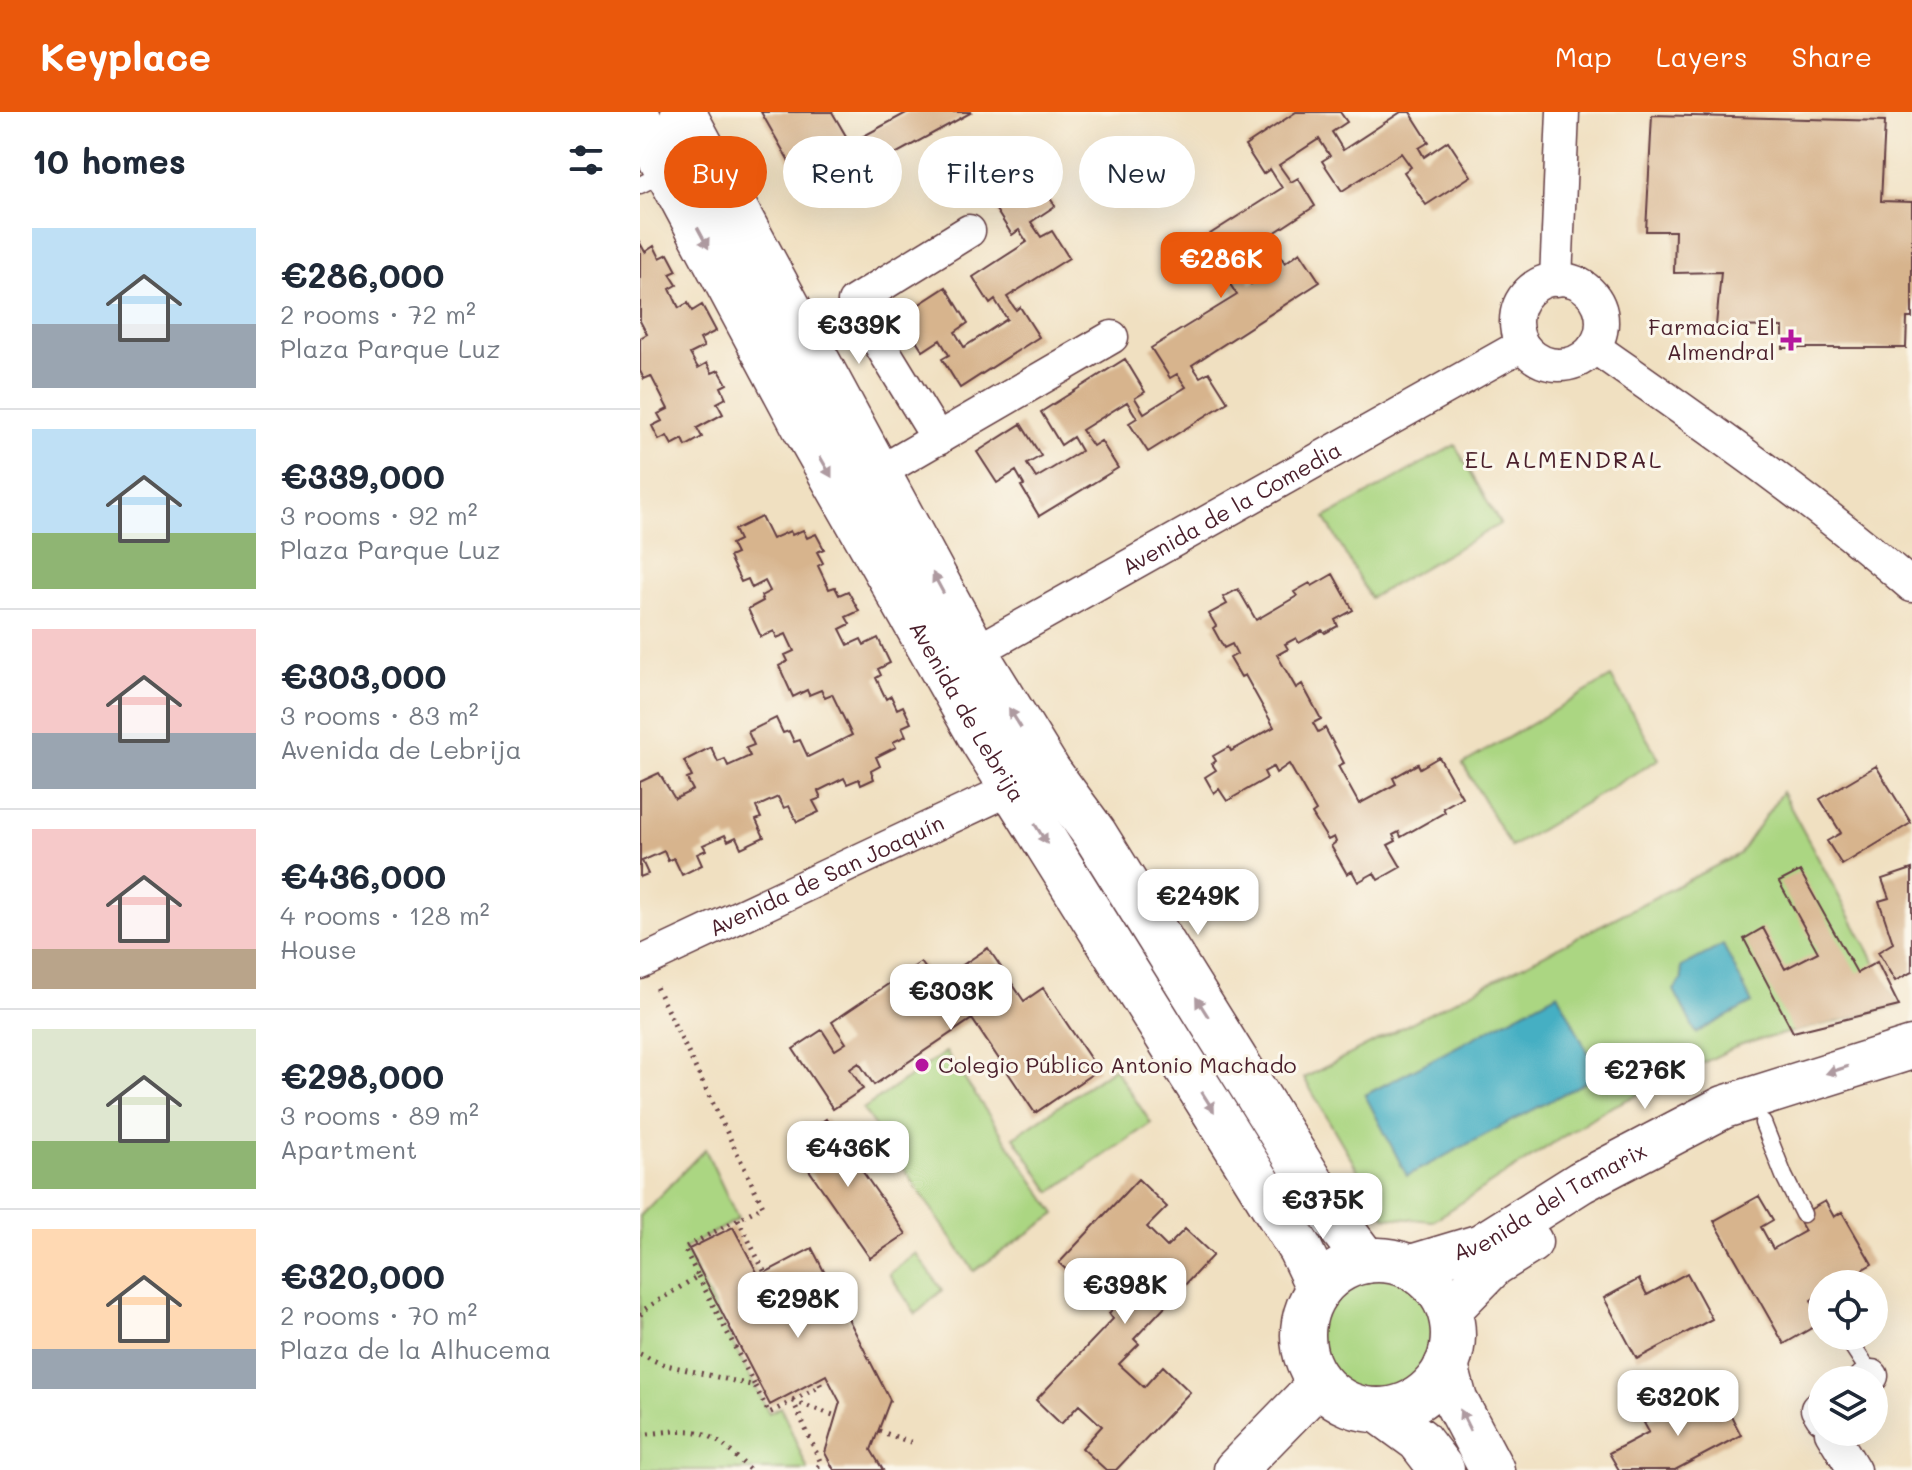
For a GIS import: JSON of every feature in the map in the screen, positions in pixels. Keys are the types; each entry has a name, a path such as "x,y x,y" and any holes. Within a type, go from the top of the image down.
{"main road":[{"name":"Avenida de Lebrija","path":"683,112 878,473 958,662"},
{"name":"Avenida de Lebrija","path":"640,120 654,178 808,434 958,662"},
{"path":"958,662 1031,780 1094,833 1335,1220 1366,1261"},
{"name":"Avenida de Lebrija","path":"1031,780 1300,1249 1319,1289"},
{"path":"1387,1260 1411,1266 1431,1281 1450,1310 1454,1341 1446,1366 1431,1389 1411,1402 1378,1410 1357,1407 1338,1398 1320,1383 1305,1353 1303,1335 1310,1305 1319,1289 1343,1269 1366,1261 1387,1260"},
{"path":"1446,1366 1455,1400 1492,1470"},
{"path":"1378,1410 1419,1440 1442,1470"}],"street":[{"path":"1556,280 1563,112"},
{"path":"938,439 854,302 969,231"},
{"path":"1556,280 1577,283 1592,294 1602,320 1594,347 1571,363 1557,365 1531,355 1516,331 1520,303 1535,286 1556,280"},
{"path":"878,473 1112,337"},
{"name":"Avenida de la Comedia","path":"958,662 1522,345"},
{"path":"1594,347 1784,484 1862,543 1912,586"},
{"name":"Avenida de San Joaquín","path":"642,962 1031,780"},
{"name":"Avenida del Tamarix","path":"1411,1266 1481,1245 1581,1182 1724,1107 1912,1048"},
{"name":"Avenida del Tamarix","path":"1450,1310 1494,1265 1634,1178 1741,1130 1912,1078"},
{"path":"1235,1470 1320,1383"},
{"path":"1839,1446 1854,1470"}],"lane":[{"path":"1763,1123 1803,1214"}],"path":[{"path":"642,962 763,1206 684,1248 769,1413 821,1386 818,1380"},
{"path":"738,1219 765,1273"},
{"path":"640,1315 698,1276"},
{"path":"640,1354 662,1364 755,1386"},
{"path":"793,1401 836,1416"},
{"path":"793,1401 821,1463 815,1470"},
{"path":"640,1435 696,1430 721,1441 750,1470"},
{"path":"879,1431 916,1444"}],"green space":[{"path":"1455,445 1500,524 1370,598 1325,518"},
{"path":"1611,677 1659,759 1511,847 1463,764"},
{"path":"1782,792 1899,1006 1742,1044 1601,1112 1433,1221 1385,1217 1304,1078 1739,854"},
{"path":"946,1052 1056,1214 974,1271 863,1109"},
{"path":"1114,1068 1151,1123 1051,1192 1014,1137"},
{"path":"705,1149 738,1219 684,1249 769,1413 781,1407 808,1470 640,1470 640,1216"},
{"path":"916,1253 942,1290 916,1314 889,1274"},
{"path":"1378,1272 1402,1277 1422,1291 1436,1311 1441,1335 1436,1359 1422,1379 1402,1393 1378,1398 1354,1393 1334,1379 1320,1359 1315,1335 1320,1311 1334,1291 1354,1277"}],"water":[{"path":"1723,945 1752,1003 1696,1033 1674,990 1682,979 1681,967"},
{"path":"1558,993 1599,1075 1407,1176 1365,1095"}],"building":[{"path":"761,112 832,112 846,136 783,136 783,151"},
{"path":"908,112 972,112 928,136 918,136 918,142 902,150 902,136 864,136"},
{"path":"1296,112 1340,112 1347,122 1332,132 1343,150 1401,112 1410,112 1429,142 1419,148 1424,157 1448,141 1471,176 1426,205 1404,172 1411,167 1401,153 1342,191 1322,161 1330,156 1319,139 1279,165 1291,182 1298,178 1315,206 1268,237 1285,263 1300,252 1320,282 1192,365 1200,377 1209,372 1228,402 1148,452 1129,423 1137,418 1127,402 1082,430 1093,446 1101,441 1118,468 1039,516 1016,471 997,483 977,452 1021,424 1041,456 1027,464 1036,478 1081,451 1073,437 1061,445 1041,412 1125,359 1145,392 1135,398 1144,413 1186,387 1177,374 1170,378 1151,348 1237,295 1220,269 1204,280 1185,250 1282,188 1270,169 1263,174 1245,146","holes":["1257,248 1272,270 1251,284 1237,262"]},
{"path":"1652,115 1885,121 1881,201 1912,202 1912,318 1907,318 1906,348 1783,348 1783,327 1716,326 1721,272 1674,273 1675,231 1646,231"},
{"path":"995,208 1052,208 1031,222 1041,237 1052,231 1069,258 1007,297 1016,310 1020,307 1039,337 960,388 942,359 949,355 940,340 923,351 901,316 946,287 968,323 955,332 964,347 1007,319 995,300 990,304 973,277 1027,242 1019,230 1012,235"},
{"path":"640,243 645,252 654,246 660,258 668,254 677,271 670,274 677,285 670,289 679,308 688,303 692,311 702,305 716,331 700,339 704,347 690,354 698,368 707,363 712,373 719,370 727,384 721,387 726,398 717,403 723,414 697,428 702,437 686,446 683,439 672,445 667,436 659,440 652,426 662,421 658,414 668,409 651,376 644,379 640,371 640,338 647,334 640,321"},
{"path":"761,517 772,539 790,531 792,535 803,530 807,538 816,534 824,549 817,552 823,563 818,566 829,589 835,587 839,595 848,591 859,611 846,617 850,624 840,629 848,645 861,639 864,645 878,638 890,663 878,669 881,675 876,678 886,699 891,696 897,709 903,706 911,723 902,727 906,736 893,742 896,747 876,757 880,766 871,771 874,779 861,785 859,779 847,784 844,778 818,791 821,798 813,801 819,812 797,822 789,806 784,808 778,797 756,807 761,818 756,820 764,837 741,848 736,837 728,841 725,835 703,845 706,850 697,854 702,865 682,875 674,858 668,861 664,851 642,861 648,874 640,877 640,782 659,773 675,799 693,790 687,779 692,777 684,761 711,747 718,762 725,759 728,766 750,756 746,748 754,745 748,732 776,718 783,733 789,731 794,742 800,740 808,757 852,735 832,694 825,697 821,690 809,695 807,690 793,697 779,666 788,661 785,655 794,651 786,634 777,638 774,631 761,637 748,609 763,601 761,596 770,591 765,581 752,588 748,579 741,582 729,557 736,554 731,544 739,540 734,530"},
{"path":"1333,574 1353,610 1335,620 1338,626 1325,633 1322,630 1299,643 1296,638 1285,644 1288,649 1277,655 1296,688 1302,684 1321,719 1313,723 1318,732 1325,728 1344,763 1338,766 1359,804 1396,784 1393,778 1439,757 1462,797 1443,808 1445,812 1401,837 1399,832 1393,835 1396,841 1388,845 1401,867 1378,880 1374,873 1358,882 1352,871 1347,874 1331,846 1336,842 1334,837 1328,840 1312,814 1316,811 1289,764 1276,773 1273,767 1264,772 1267,778 1227,801 1219,789 1214,793 1205,777 1216,770 1212,764 1216,761 1213,756 1229,747 1231,751 1274,727 1245,675 1241,677 1230,658 1237,654 1232,644 1224,648 1209,614 1227,604 1223,597 1238,589 1256,620 1297,596 1294,592"},
{"path":"1876,766 1911,823 1842,865 1827,841 1841,833 1820,799"},
{"path":"1912,869 1912,972 1895,981 1878,952 1893,943 1879,901 1889,898 1882,879"},
{"path":"1800,871 1857,973 1877,962 1899,1006 1793,1032 1744,939 1763,928 1785,969 1818,952 1779,882"},
{"path":"988,948 1024,1001 1043,988 1098,1070 1035,1113 972,1019 874,1085 859,1063 850,1069 863,1089 833,1109 793,1049 822,1030 835,1050 846,1043 832,1022 921,962 936,983"},
{"path":"826,1119 906,1234 870,1258 791,1144"},
{"path":"1138,1179 1167,1207 1147,1227 1167,1247 1185,1229 1213,1255 1134,1339 1139,1344 1119,1364 1144,1387 1163,1366 1190,1392 1116,1470 1106,1470 1082,1448 1102,1426 1079,1405 1061,1424 1036,1400 1113,1319 1109,1313 1127,1294 1103,1272 1087,1289 1059,1263"},
{"path":"1759,1196 1773,1220 1761,1227 1773,1249 1805,1231 1797,1217 1825,1201 1834,1217 1842,1212 1872,1264 1862,1270 1808,1270 1808,1330 1784,1344 1714,1221"},
{"path":"733,1227 759,1276 812,1248 890,1400 871,1450 883,1470 834,1470 825,1453 840,1402 826,1375 770,1405 689,1249"},
{"path":"1687,1273 1712,1319 1637,1359 1604,1298 1639,1279 1647,1295"},
{"path":"1721,1396 1741,1435 1675,1470 1619,1470 1609,1453 1649,1432 1644,1423 1682,1402 1688,1414"}],"place":[{"name":"Farmacia El Almendral","path":"1791,340"},
{"name":"Colegio Público Antonio Machado","path":"922,1065"}],"district":[{"name":"EL ALMENDRAL","path":"1564,460"}]}
